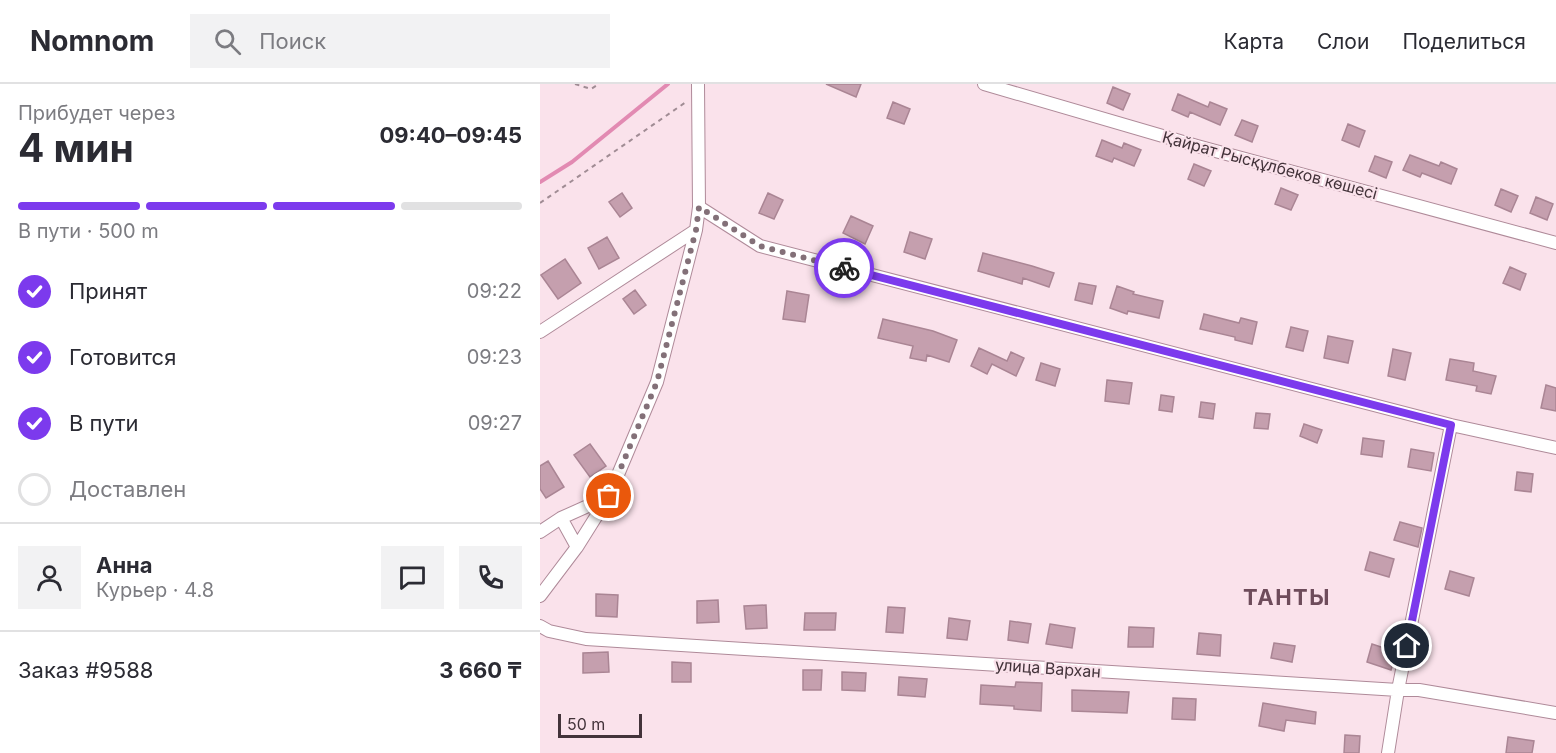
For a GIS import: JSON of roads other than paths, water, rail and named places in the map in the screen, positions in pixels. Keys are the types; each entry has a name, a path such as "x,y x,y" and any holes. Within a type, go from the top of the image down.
{"street":[{"path":"540,596 577,547 609,496 657,382 696,230 699,207 698,89 710,84"},
{"name":"Қайрат Рысқұлбеков көшесі","path":"984,84 1208,149 1556,243"},
{"path":"699,207 760,246 1451,425 1556,448"},
{"path":"540,332 696,230"},
{"path":"1388,753 1398,690 1451,425"},
{"path":"540,532 561,518 609,496"},
{"path":"561,518 577,547"},
{"name":"улица Вархан","path":"540,626 549,631 586,639 1419,690 1556,713"}],"waterway":[{"path":"540,182 572,162 668,84"}],"district":[{"name":"ТАНТЫ","path":"1287,597"}]}
